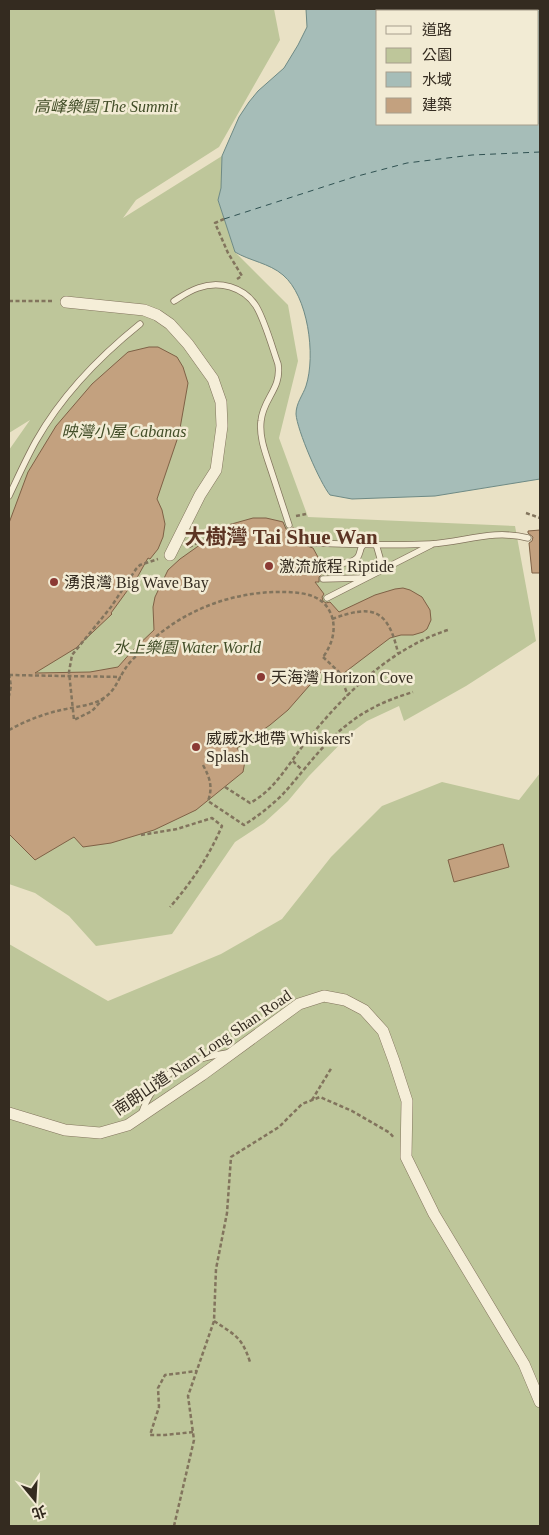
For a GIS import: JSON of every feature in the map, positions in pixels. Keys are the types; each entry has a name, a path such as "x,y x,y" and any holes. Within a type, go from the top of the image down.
{"street":[{"path":"66,302 144,310 157,315 170,324 188,344 213,379 221,402 222,426 216,470 200,495 170,555"},
{"name":"南朗山道 Nam Long Shan Road","path":"9,1113 65,1130 100,1133 128,1125 299,1004 324,996 345,1000 364,1010 382,1031 394,1061 406,1101 406,1157 434,1214 524,1364 540,1402"}],"lane":[{"path":"174,301 198,287 215,284 243,293 257,308 278,364 278,380 263,410 260,428 289,525"},
{"path":"9,496 37,440 65,398 100,359 140,324"},
{"path":"310,543 432,544 484,535 508,534 528,538"},
{"path":"320,563 354,560 359,556 360,548 364,544"},
{"path":"376,544 379,548 380,558 378,571"},
{"path":"327,598 432,544"},
{"path":"323,579 364,578"},
{"path":"140,1117 144,1104 154,1088 166,1076 187,1064 233,1052"}],"path":[{"path":"224,219 215,223 228,253 242,276 225,286"},
{"path":"9,301 66,302"},
{"path":"526,513 540,517"},
{"path":"145,564 136,569 110,607 72,655 69,672 74,720 92,711 117,685 124,670 137,654 170,626 188,615 227,599 269,591 305,593 318,598 324,603 332,620 333,638 323,657 340,672 348,696"},
{"path":"332,620 357,611 365,611 380,616 391,628 398,653"},
{"path":"225,787 250,803 259,798 275,784 318,727 348,696 398,653 417,642 448,630"},
{"path":"9,696 11,686 9,675 121,677"},
{"path":"203,765 211,782 208,801 244,825 270,806 302,770 347,725 362,714 395,698 413,692"},
{"path":"9,730 49,713 90,704 104,698"},
{"path":"292,760 302,770"},
{"path":"141,834 177,829 212,818 222,826 205,861 170,907"},
{"path":"312,1100 332,1068"},
{"path":"174,1526 194,1440 188,1396 214,1321 216,1268 228,1213 231,1157 279,1127 302,1104 320,1097 352,1111 390,1133 406,1157"},
{"path":"214,1321 239,1337 246,1348 250,1362"},
{"path":"193,1432 150,1435 159,1407 158,1388 166,1375 197,1371"}],"green space":[{"name":"水上樂園 Water World","path":"9,9 274,9 280,40 219,147 136,200 123,218 222,156 221,188 218,200 235,252 288,305 298,361 279,438 308,517 515,526 536,641 466,686 404,721 399,706 367,721 352,732 309,776 288,801 264,823 235,842 172,934 96,946 69,916 35,893 9,884 9,450 30,420 9,433"},
{"path":"540,773 540,1526 9,1526 9,944 108,1001 221,954 282,919 331,857 382,806 442,782 519,800"}],"water":[{"path":"306,9 540,9 540,479 435,496 352,499 330,495 326,489 310,456 297,422 296,410 306,386 310,359 308,327 299,297 292,285 278,271 235,252 218,200 221,188 222,156 239,117 258,91 284,68 307,27"}],"building":[{"path":"158,347 177,357 183,367 188,383 179,434 157,499 165,524 163,537 158,549 150,559 148,558 112,614 76,648 35,673 90,672 118,667 154,630 153,607 155,597 168,570 180,559 228,525 253,518 266,518 283,522 286,529 290,530 293,527 308,540 307,546 313,548 319,559 316,561 316,565 321,568 322,574 319,577 319,582 315,582 324,594 322,597 323,601 326,603 330,602 339,612 375,595 403,588 422,597 430,610 431,620 427,629 423,632 390,638 336,679 323,670 288,710 237,748 245,761 243,772 196,810 154,830 111,843 83,847 74,837 35,860 9,834 9,523 28,472 56,426 92,384 128,352"},
{"path":"540,530 540,573 532,573 529,543 533,537 528,531"},
{"path":"503,844 509,867 454,882 448,860"}],"ferry route":[{"path":"224,219 354,177 407,163 472,155 540,152"}],"place":[{"name":"激流旅程 Riptide","path":"269,566"},
{"name":"湧浪灣 Big Wave Bay","path":"54,582"},
{"name":"天海灣 Horizon Cove","path":"261,677"},
{"name":"威威水地帶 Whiskers' Splash","path":"196,747"}],"district":[{"name":"大樹灣 Tai Shue Wan","path":"281,537"}],"park label":[{"name":"高峰樂園 The Summit","path":"106,106"},
{"name":"映灣小屋 Cabanas","path":"124,431"}]}
